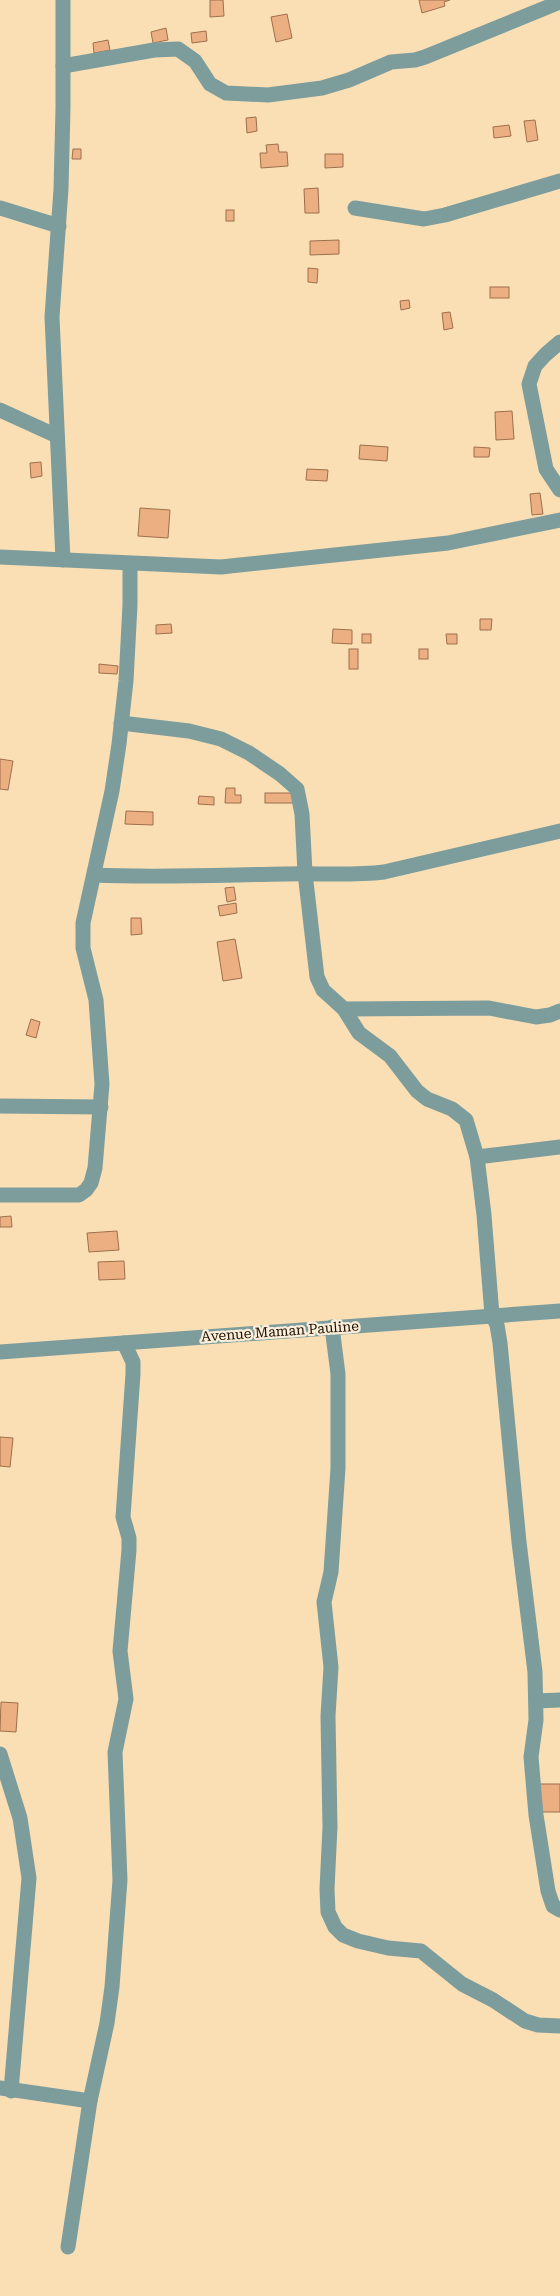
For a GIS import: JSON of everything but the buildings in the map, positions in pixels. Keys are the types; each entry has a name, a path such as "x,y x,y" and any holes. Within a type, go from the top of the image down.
{"street":[{"path":"63,0 63,108 59,226 52,317 63,560"},
{"path":"63,66 154,50 178,49 195,61 210,84 226,93 250,95 295,93 338,84 391,62 415,60 425,57 560,2"},
{"path":"354,208 424,219 446,216 484,202 560,181"},
{"path":"0,208 59,226"},
{"path":"560,342 535,366 529,384 546,469 560,490"},
{"path":"0,410 57,436"},
{"path":"0,557 220,568 448,543 560,520"},
{"path":"0,1195 79,1195 91,1183 95,1168 102,1084 96,1000 82,938 86,907 112,791 121,723 130,605 130,564"},
{"path":"121,723 189,731 221,739 249,753 280,774 297,789 300,800 304,873 317,977 323,990 344,1009 359,1033 390,1056 417,1091 427,1099 452,1109 466,1120 477,1157 492,1315 497,1325 500,1343 519,1542 535,1672 536,1700 532,1758 536,1816 548,1891 554,1906 560,1910"},
{"path":"94,875 169,877 304,873 361,875 384,872 560,831"},
{"path":"344,1009 490,1008 536,1017 560,1011"},
{"path":"0,1106 101,1107"},
{"path":"477,1157 560,1147"},
{"name":"Avenue Maman Pauline","path":"0,1352 560,1311"},
{"path":"332,1327 338,1374 338,1468 331,1572 324,1602 330,1667 328,1716 330,1810 328,1912 335,1927 343,1935 358,1941 388,1948 421,1951 462,1984 493,2000 525,2021 538,2025 560,2026"},
{"path":"68,2247 90,2101 107,2022 112,1987 120,1880 115,1752 126,1699 120,1651 129,1550 129,1538 123,1517 133,1374 133,1362 124,1343"},
{"path":"536,1700 560,1700"},
{"path":"0,1754 20,1818 29,1878 5,2090 90,2101"}]}
